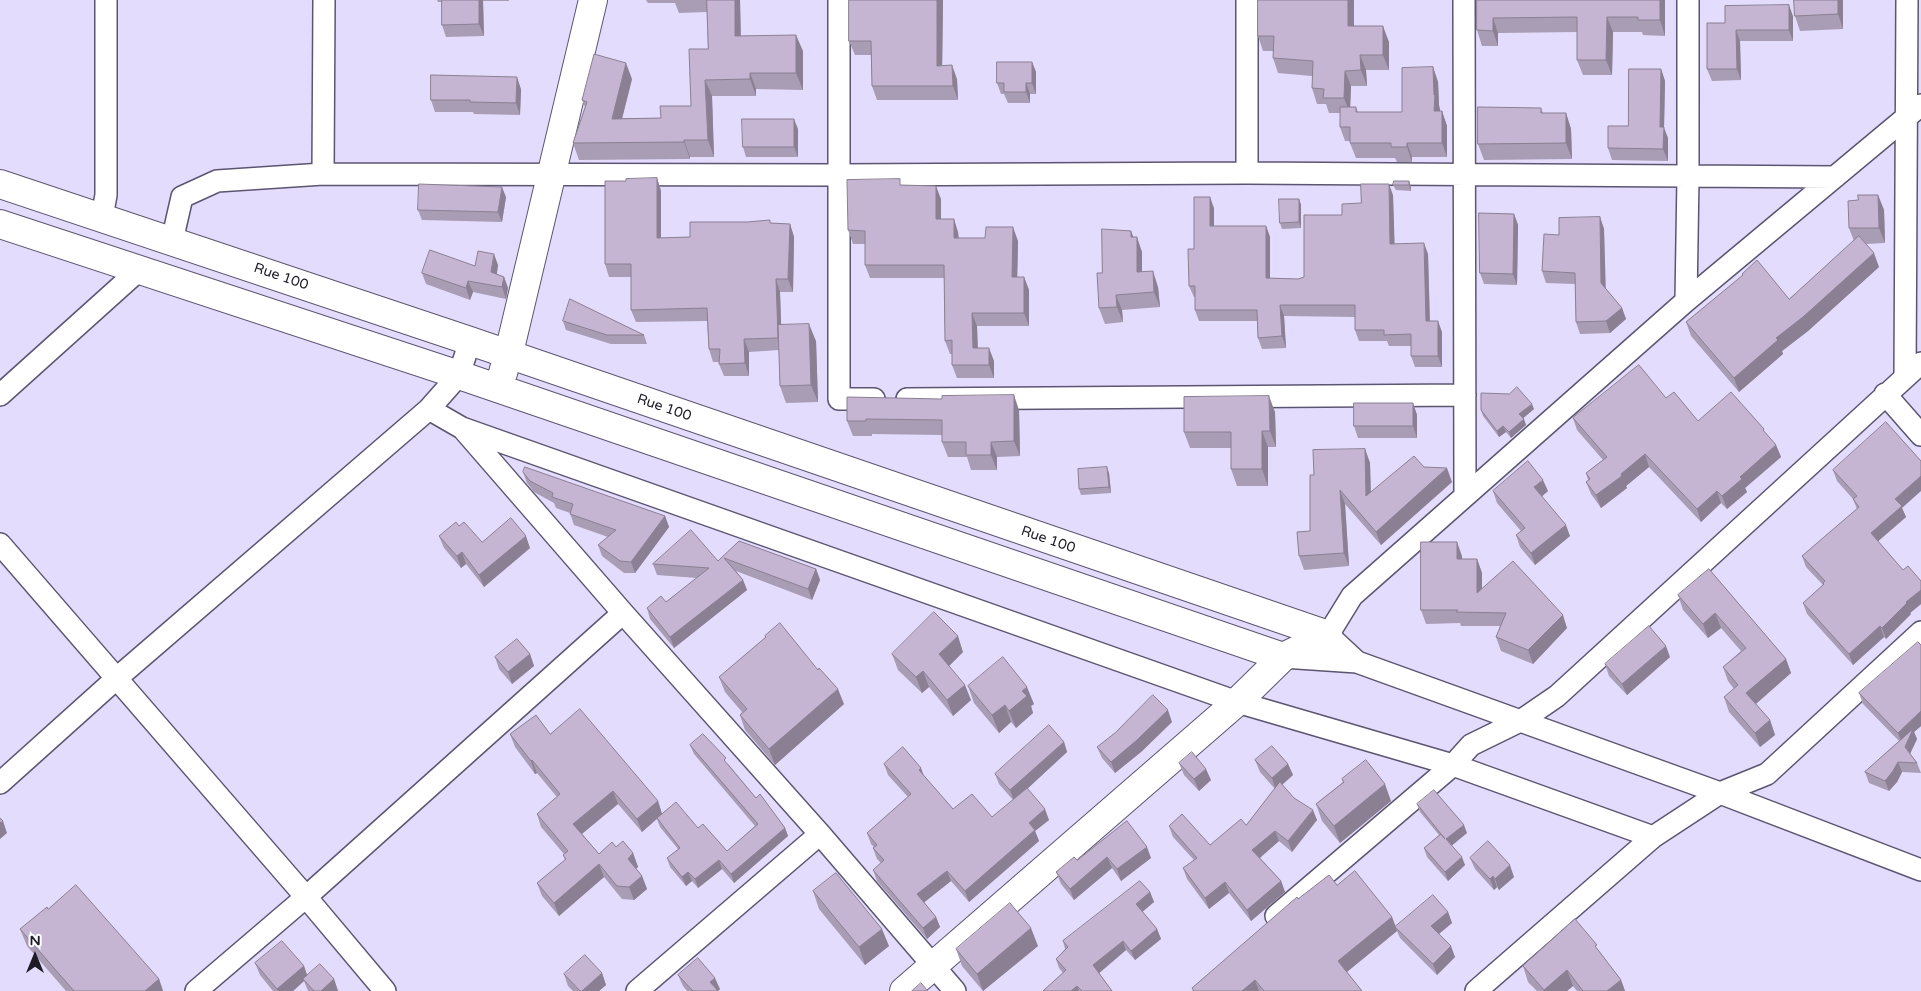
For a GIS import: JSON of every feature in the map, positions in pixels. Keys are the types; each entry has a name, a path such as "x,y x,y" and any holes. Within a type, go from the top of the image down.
{"street":[{"path":"102,217 106,195 106,0"},
{"path":"323,174 324,0"},
{"path":"498,389 594,0"},
{"path":"839,0 839,399 1465,394"},
{"path":"1247,0 1247,173"},
{"path":"1464,0 1465,495"},
{"path":"1686,301 1688,0"},
{"path":"1905,377 1914,110 1907,0"},
{"path":"904,991 1237,702 1283,657 1328,636 1352,596 1686,301 1914,110"},
{"path":"172,241 182,197 218,181 323,174 839,175 1247,173 1835,177"},
{"name":"Rue 100","path":"0,184 470,341 1328,636"},
{"path":"0,224 459,375 1283,657 1356,662 1522,720 1921,870"},
{"path":"0,395 139,270"},
{"path":"0,783 117,678 429,409 459,375 470,341"},
{"path":"1264,926 1453,765 1471,745 1522,720 1557,696 1921,363"},
{"path":"1886,394 1921,435"},
{"path":"429,409 462,428 1237,702 1453,765 1653,838"},
{"path":"462,428 623,614 820,834 954,991"},
{"path":"0,544 385,991"},
{"path":"196,991 306,897 623,614"},
{"path":"1476,991 1653,838 1720,793 1767,774 1921,632"},
{"path":"1328,636 1356,662"},
{"path":"637,991 820,834"}],"building":[{"path":"442,0 479,0 479,24 442,25"},
{"path":"707,0 735,0 735,36 796,35 796,73 750,73 750,79 705,80 708,140 573,143 587,102 582,100 594,54 626,63 612,119 661,118 660,106 691,106 689,49 708,49"},
{"path":"849,0 937,0 937,66 952,65 953,86 872,86 871,41 849,41"},
{"path":"1258,0 1348,0 1348,26 1383,26 1383,55 1360,55 1361,70 1345,71 1344,98 1323,98 1324,89 1312,88 1313,61 1273,58 1274,36 1258,36"},
{"path":"1477,0 1660,0 1660,20 1638,20 1638,17 1607,17 1606,60 1577,60 1577,17 1493,18 1493,31 1477,30"},
{"path":"1794,0 1838,0 1838,14 1795,16"},
{"path":"1789,5 1789,30 1736,30 1737,69 1707,69 1707,23 1725,23 1725,6"},
{"path":"997,62 1032,62 1032,83 1026,83 1026,92 1004,92 1004,83 997,83"},
{"path":"1433,67 1434,111 1442,111 1442,143 1407,143 1407,147 1391,147 1391,143 1350,143 1350,127 1340,127 1340,107 1356,107 1356,112 1402,112 1402,68"},
{"path":"1629,69 1661,69 1660,127 1664,127 1663,149 1608,148 1608,126 1628,126"},
{"path":"431,75 517,77 516,103 431,100"},
{"path":"1478,107 1541,108 1541,113 1566,113 1566,143 1478,144"},
{"path":"742,119 794,119 794,147 743,147"},
{"path":"657,178 657,238 690,237 690,222 770,220 770,223 790,224 788,279 776,279 778,338 744,339 745,363 719,364 720,349 709,349 707,308 631,310 631,264 605,264 605,181"},
{"path":"900,179 900,185 936,186 936,219 954,219 954,238 985,238 986,227 1013,227 1012,277 1024,277 1024,313 972,313 973,348 989,348 989,365 952,365 952,340 945,341 944,265 865,265 865,231 848,230 847,180"},
{"path":"1394,181 1409,181 1409,185 1393,185"},
{"path":"419,184 502,187 498,212 418,210"},
{"path":"1361,184 1389,184 1390,244 1424,243 1426,321 1438,321 1438,356 1411,356 1411,334 1384,335 1384,330 1355,330 1355,305 1280,305 1282,336 1258,338 1257,310 1195,310 1195,286 1189,286 1188,249 1194,249 1194,197 1210,197 1210,226 1266,226 1266,278 1298,279 1304,277 1304,215 1342,215 1342,204 1361,203"},
{"path":"1858,195 1878,195 1879,228 1849,228 1848,201 1858,200"},
{"path":"1279,199 1299,199 1299,222 1280,223"},
{"path":"1479,213 1514,214 1513,274 1480,273"},
{"path":"1600,217 1601,283 1622,308 1606,321 1576,322 1575,273 1542,271 1544,234 1559,235 1559,218"},
{"path":"1102,229 1131,231 1131,237 1137,237 1137,272 1153,271 1154,292 1116,295 1117,307 1099,308 1097,273 1102,273"},
{"path":"1859,236 1874,253 1803,317 1776,338 1778,340 1734,378 1686,322 1743,275 1757,260 1789,299"},
{"path":"430,250 475,266 478,251 494,254 491,272 504,277 502,287 468,281 466,288 422,273"},
{"path":"570,299 644,335 607,335 563,321"},
{"path":"809,324 811,385 780,386 778,325"},
{"path":"1639,365 1666,398 1674,392 1698,421 1731,392 1776,445 1722,496 1717,491 1697,509 1645,454 1621,474 1622,476 1596,495 1586,482 1590,479 1586,473 1607,457 1573,418"},
{"path":"1517,387 1532,404 1519,414 1524,419 1509,432 1503,426 1497,431 1481,410 1481,393 1509,394"},
{"path":"1014,395 1014,441 991,442 991,455 966,455 966,442 942,442 942,420 866,419 866,421 847,421 847,397 942,399 942,396"},
{"path":"1269,396 1270,431 1262,431 1262,469 1231,469 1231,432 1184,432 1184,397"},
{"path":"1354,403 1413,403 1413,426 1354,426"},
{"path":"1886,422 1921,461 1921,476 1895,499 1902,506 1871,533 1903,570 1908,566 1921,581 1921,590 1906,602 1882,628 1880,626 1849,654 1803,603 1825,581 1802,556 1859,507 1853,499 1857,496 1833,470"},
{"path":"1365,449 1366,496 1414,456 1424,467 1447,468 1376,532 1340,490 1344,553 1299,556 1297,532 1310,531 1310,475 1314,475 1313,450"},
{"path":"1528,461 1543,480 1534,487 1566,525 1531,553 1516,535 1525,528 1493,491"},
{"path":"525,467 665,516 631,562 620,561 598,545 616,530 570,514 573,504 552,497 553,493 530,481 523,472"},
{"path":"1107,467 1109,487 1079,489 1078,469"},
{"path":"511,518 526,536 479,575 462,552 457,556 439,536 456,522 459,526 464,522 482,542"},
{"path":"691,530 718,561 739,541 816,569 808,589 724,558 743,580 670,637 647,608 661,596 666,602 709,568 653,564"},
{"path":"1421,542 1457,542 1457,559 1477,559 1477,593 1513,561 1563,615 1528,650 1496,637 1506,613 1421,610"},
{"path":"1709,569 1786,659 1746,693 1770,720 1755,733 1724,697 1738,685 1723,667 1746,648 1715,613 1703,624 1678,595"},
{"path":"934,612 958,636 939,654 965,685 947,700 923,671 916,677 892,654"},
{"path":"780,623 818,670 819,668 838,689 769,749 740,715 747,709 719,677"},
{"path":"1649,626 1666,646 1622,684 1605,664"},
{"path":"517,639 530,654 508,672 495,657"},
{"path":"1918,642 1921,645 1921,711 1898,733 1859,693"},
{"path":"1003,657 1027,687 1022,691 1027,696 1009,711 1005,705 992,715 968,686"},
{"path":"1153,695 1168,710 1111,762 1097,747 1115,733"},
{"path":"580,709 658,801 637,819 613,791 573,824 599,854 612,842 616,847 623,841 633,853 628,859 642,876 629,887 617,886 599,864 554,903 537,883 566,859 563,855 568,851 537,814 560,794 510,734 536,715 550,734"},
{"path":"1049,725 1064,742 1010,790 995,774"},
{"path":"1913,729 1905,747 1917,763 1898,762 1885,781 1865,772"},
{"path":"703,734 726,758 724,760 756,798 760,794 785,828 731,874 719,860 695,879 688,872 682,877 667,858 680,848 657,818 676,802 698,828 703,824 727,851 758,824 690,745"},
{"path":"1272,746 1288,764 1272,778 1255,760"},
{"path":"903,747 921,768 919,770 953,809 972,794 992,817 1027,788 1045,809 1029,823 1035,830 965,891 947,871 917,894 936,917 923,928 873,870 884,860 873,848 877,845 867,833 911,794 884,764"},
{"path":"1192,752 1206,769 1194,779 1179,763"},
{"path":"1366,760 1385,784 1334,826 1316,804 1344,782 1342,779"},
{"path":"1280,782 1294,798 1313,810 1288,841 1275,831 1252,850 1281,881 1247,910 1225,882 1205,898 1183,868 1197,858 1169,826 1182,814 1210,845 1241,819 1246,825"},
{"path":"1434,790 1464,825 1446,839 1462,857 1445,872 1424,848 1441,834 1417,804"},
{"path":"1127,821 1147,847 1117,869 1107,857 1070,889 1056,872 1074,857 1077,860"},
{"path":"1488,841 1510,865 1495,879 1493,876 1490,879 1470,858"},
{"path":"1355,871 1392,917 1338,961 1362,991 1264,991 1255,980 1242,991 1194,991 1192,988 1297,897 1298,899 1329,875 1337,885"},
{"path":"836,873 882,929 859,947 813,891"},
{"path":"1140,881 1150,892 1136,904 1157,929 1131,951 1123,941 1093,965 1112,991 1082,991 1077,986 1071,991 1043,991 1066,970 1056,959 1068,947 1063,941"},
{"path":"76,885 159,979 145,991 74,991 20,929 47,907 48,909"},
{"path":"1433,895 1448,912 1431,926 1451,946 1433,964 1395,927"},
{"path":"1010,903 1031,928 977,974 956,949"},
{"path":"1575,919 1597,945 1595,946 1621,980 1607,991 1583,991 1567,970 1544,990 1523,966"},
{"path":"282,941 304,966 277,989 255,963"},
{"path":"585,955 602,973 580,991 564,974"},
{"path":"698,958 715,978 710,982 718,991 693,991 678,975"},
{"path":"320,964 334,979 321,991 314,991 303,979"},
{"path":"921,983 928,991 912,991"}]}
